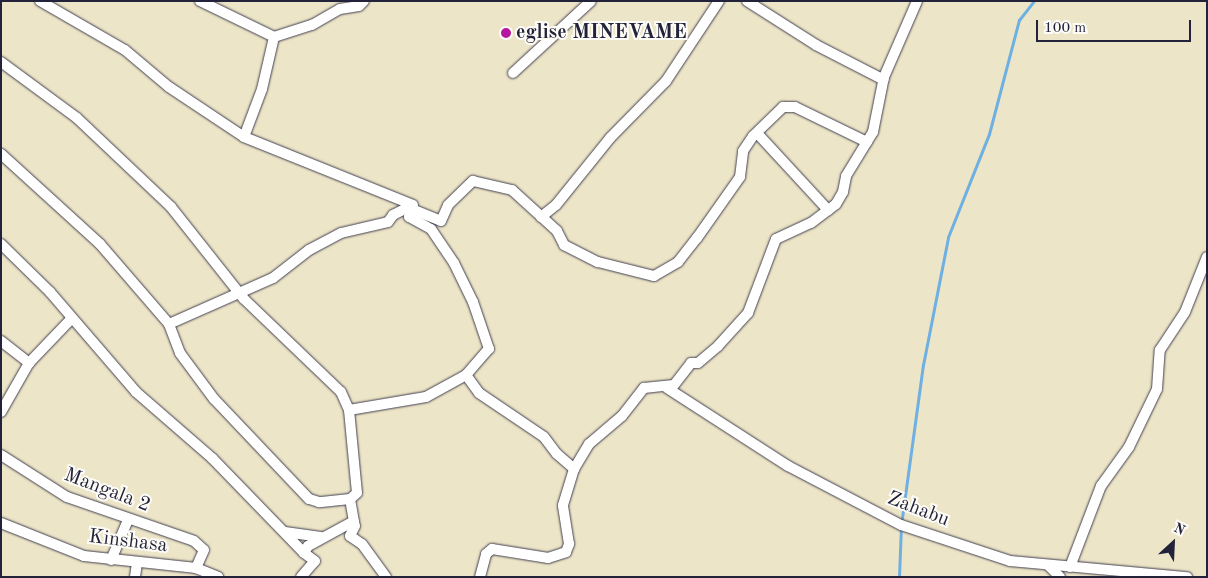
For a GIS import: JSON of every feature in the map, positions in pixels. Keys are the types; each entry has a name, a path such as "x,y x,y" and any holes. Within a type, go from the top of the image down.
{"street":[{"path":"40,1 125,50 169,87 244,137 414,205 393,215 388,222 341,233 309,250 273,278 170,324"},
{"path":"200,1 274,37 312,25 340,9 359,6 364,1"},
{"path":"513,73 591,1"},
{"path":"541,218 556,205 610,138 663,85 719,1"},
{"path":"747,1 816,46 884,80"},
{"path":"480,577 486,554 492,549 548,558 556,558 566,552 568,544 563,505 574,469 595,437 622,416 644,388 667,388 674,385 691,363 698,363 712,352 743,321 776,239 811,223 841,197 846,176 867,142 876,123 884,80 917,1"},
{"path":"244,137 262,89 274,37"},
{"path":"1,62 77,118 171,207 238,292 332,382 347,401 357,493 350,499 319,502 309,499 214,399 180,353 170,324 91,233 1,154"},
{"path":"349,410 426,397 466,375 490,346 473,302 450,256 431,229 409,217 414,210 441,221 448,205 473,181 512,190 556,231 564,245 598,262 654,276 678,262 735,186 740,177 743,151 778,110 787,106 867,142"},
{"path":"757,133 828,210"},
{"path":"1,244 72,318 136,392 212,458 304,553 315,561 301,577"},
{"path":"1070,566 1101,486 1130,447 1157,389 1160,350 1185,312 1207,257"},
{"path":"2,411 28,363 72,318"},
{"path":"1,341 28,363"},
{"path":"466,375 479,393 544,437 557,454 574,469"},
{"name":"Zahabu","path":"667,388 788,466 876,514 1010,561 1187,577"},
{"name":"Mangala 2","path":"1,455 58,493 128,520 194,541 204,550 196,568"},
{"path":"350,499 354,521 350,536 362,544 386,577"},
{"path":"111,560 128,520"},
{"path":"304,553 321,537 354,521"},
{"name":"Kinshasa","path":"1,523 84,556 196,568 218,577"},
{"path":"285,532 321,537"},
{"path":"135,577 138,562"},
{"path":"1048,565 1060,577"}],"waterway":[{"path":"899,577 901,525 923,365 948,237 989,134 1019,20 1034,1"}],"place":[{"name":"eglise MINEVAME","path":"506,33"}]}
